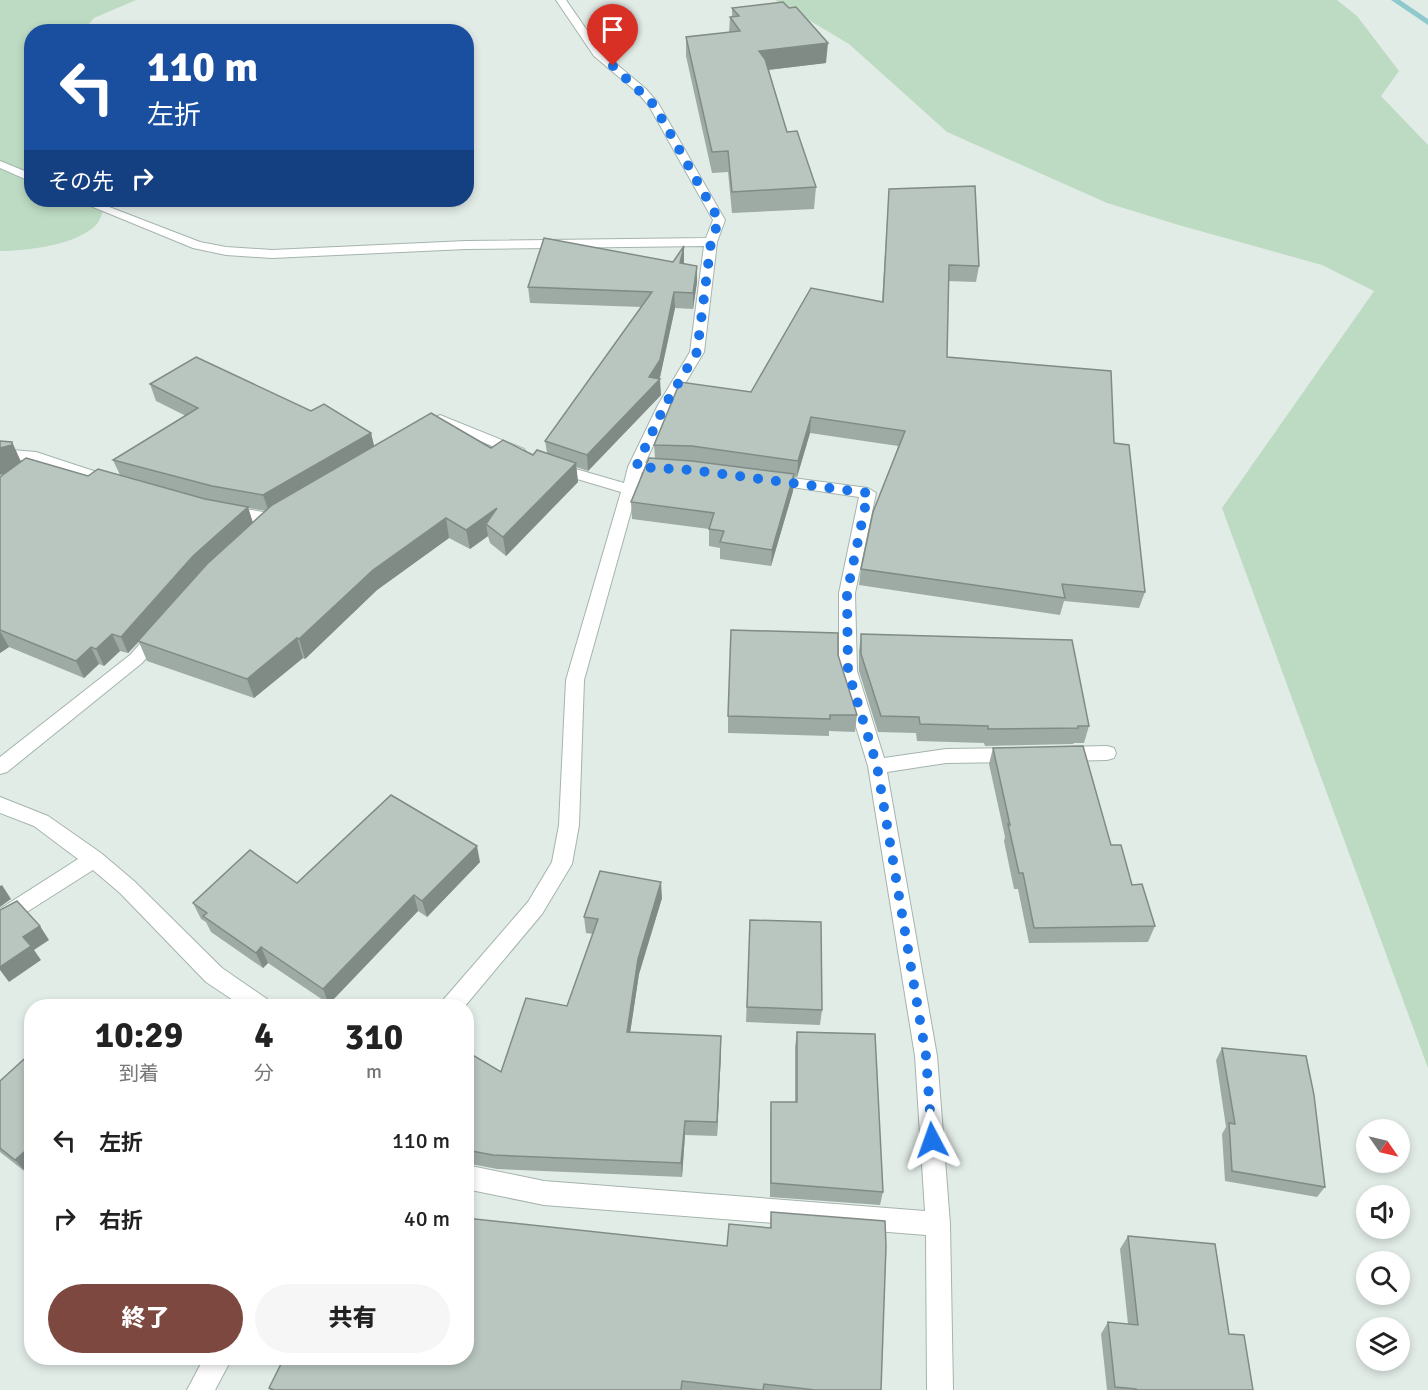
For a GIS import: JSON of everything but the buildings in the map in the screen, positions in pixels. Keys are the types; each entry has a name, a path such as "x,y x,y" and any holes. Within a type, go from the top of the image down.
{"street":[{"path":"458,999 535,908 562,864 569,825 575,680 636,467 665,405 697,352 711,242 719,220 654,105 598,54 561,0"},
{"path":"0,164 24,175"},
{"path":"100,207 197,245 226,251 272,254 466,245 711,242"},
{"path":"400,442 440,419 562,471 628,489"},
{"path":"0,454 36,457 124,485"},
{"path":"636,467 692,470"},
{"path":"751,478 868,493 847,593 848,671 877,766 926,1056 938,1224 940,1390"},
{"path":"255,533 271,519 291,507"},
{"path":"217,510 271,519"},
{"path":"0,767 136,659 168,623"},
{"path":"877,766 946,756 1107,753"},
{"path":"0,805 41,821 94,859 127,887 214,975 249,999"},
{"path":"0,920 94,859"},
{"path":"474,1179 544,1192 938,1224"},
{"path":"200,1390 215,1365"}],"green space":[{"path":"0,0 136,0 94,18 89,24 24,24 24,207 104,208 96,225 77,238 51,246 0,251"},
{"path":"775,0 1337,0 1357,16 1399,71 1381,96 1428,145 1428,1068 1222,508 1374,291 1322,265 1107,203 947,132 849,44"}],"waterway":[{"path":"1395,0 1428,23"}],"route":[{"path":"613,66 654,105 719,220 711,242 702,332 697,352 665,405 636,467 692,470 868,493 847,593 848,671 877,766 926,1056 932,1140"}]}
